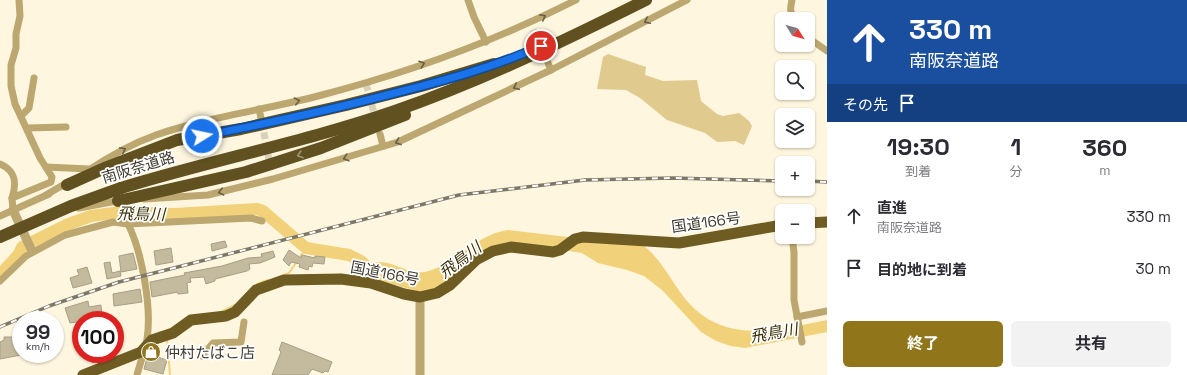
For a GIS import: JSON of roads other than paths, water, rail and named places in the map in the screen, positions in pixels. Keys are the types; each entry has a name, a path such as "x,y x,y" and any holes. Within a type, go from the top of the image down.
{"highway":[{"name":"南阪奈道路","path":"515,60 636,0"},
{"name":"南阪奈道路","path":"0,233 70,203 121,186 218,157 321,131 393,108 515,60 646,0"},
{"path":"67,185 106,167 177,140 240,129 346,105 515,60"},
{"path":"118,201 246,172 321,148 396,119 515,60"},
{"name":"南阪奈道路","path":"0,237 121,186"},
{"path":"815,223 827,222"},
{"name":"国道166号","path":"83,375 133,356 144,349 152,340 169,334 191,320 226,316 235,312 256,290 284,280 342,279 371,283 420,297 437,293 450,284 476,260 493,251 511,247 553,252 560,250 575,239 584,237 679,243 775,225"}],"street":[{"path":"12,198 50,182 52,177 33,143 15,104 11,76 20,16 19,0"},
{"path":"468,0 486,42"},
{"path":"46,195 111,155 155,136 238,113 366,84 531,27 576,0"},
{"path":"0,242 24,233 73,209 118,201 208,195 272,175 398,142 552,70 688,0"},
{"path":"790,12 792,0"},
{"path":"815,43 827,51"},
{"path":"546,58 552,70"},
{"path":"21,116 29,108 34,78"},
{"path":"259,109 261,118"},
{"path":"27,128 66,127"},
{"path":"380,134 383,146"},
{"path":"0,164 13,173 16,186 12,198 13,210 32,252"},
{"path":"46,167 90,169"},
{"path":"0,216 67,185"},
{"path":"0,281 12,271 21,259 32,252 71,233 113,222 128,224 251,218 262,221"},
{"path":"128,224 134,236 145,282 148,330 137,375"},
{"path":"793,244 794,300 801,340"},
{"path":"420,297 420,375"},
{"path":"798,320 827,312"},
{"path":"202,356 213,343 241,342 244,322"}],"water":[{"path":"508,230 644,246 662,265 687,301 702,315 718,324 735,329 753,331 771,330 827,320 827,332 745,348 731,346 716,341 701,332 662,290 644,276 598,263 582,253 517,243 431,290 421,292 349,273 378,262 384,262 410,271 429,271 449,261 477,242"}],"waterway":[{"name":"飛鳥川","path":"0,275 19,254 22,247 66,225 91,216 121,212 175,214 257,209 263,211 306,248 349,255 361,261 369,269 381,272"},
{"path":"284,275 289,273 306,248"},
{"path":"257,284 268,280"},
{"path":"223,311 235,305"},
{"path":"167,338 170,375"}],"tunnel":[{"path":"533,30 543,53"},
{"path":"366,84 376,120"},
{"path":"262,122 271,171"}],"railway":[{"path":"0,327 49,306 119,282 459,195 585,180 673,178 775,181"},
{"path":"815,181 827,182"}],"place":[{"name":"仲村たばこ店","path":"151,352"}]}
